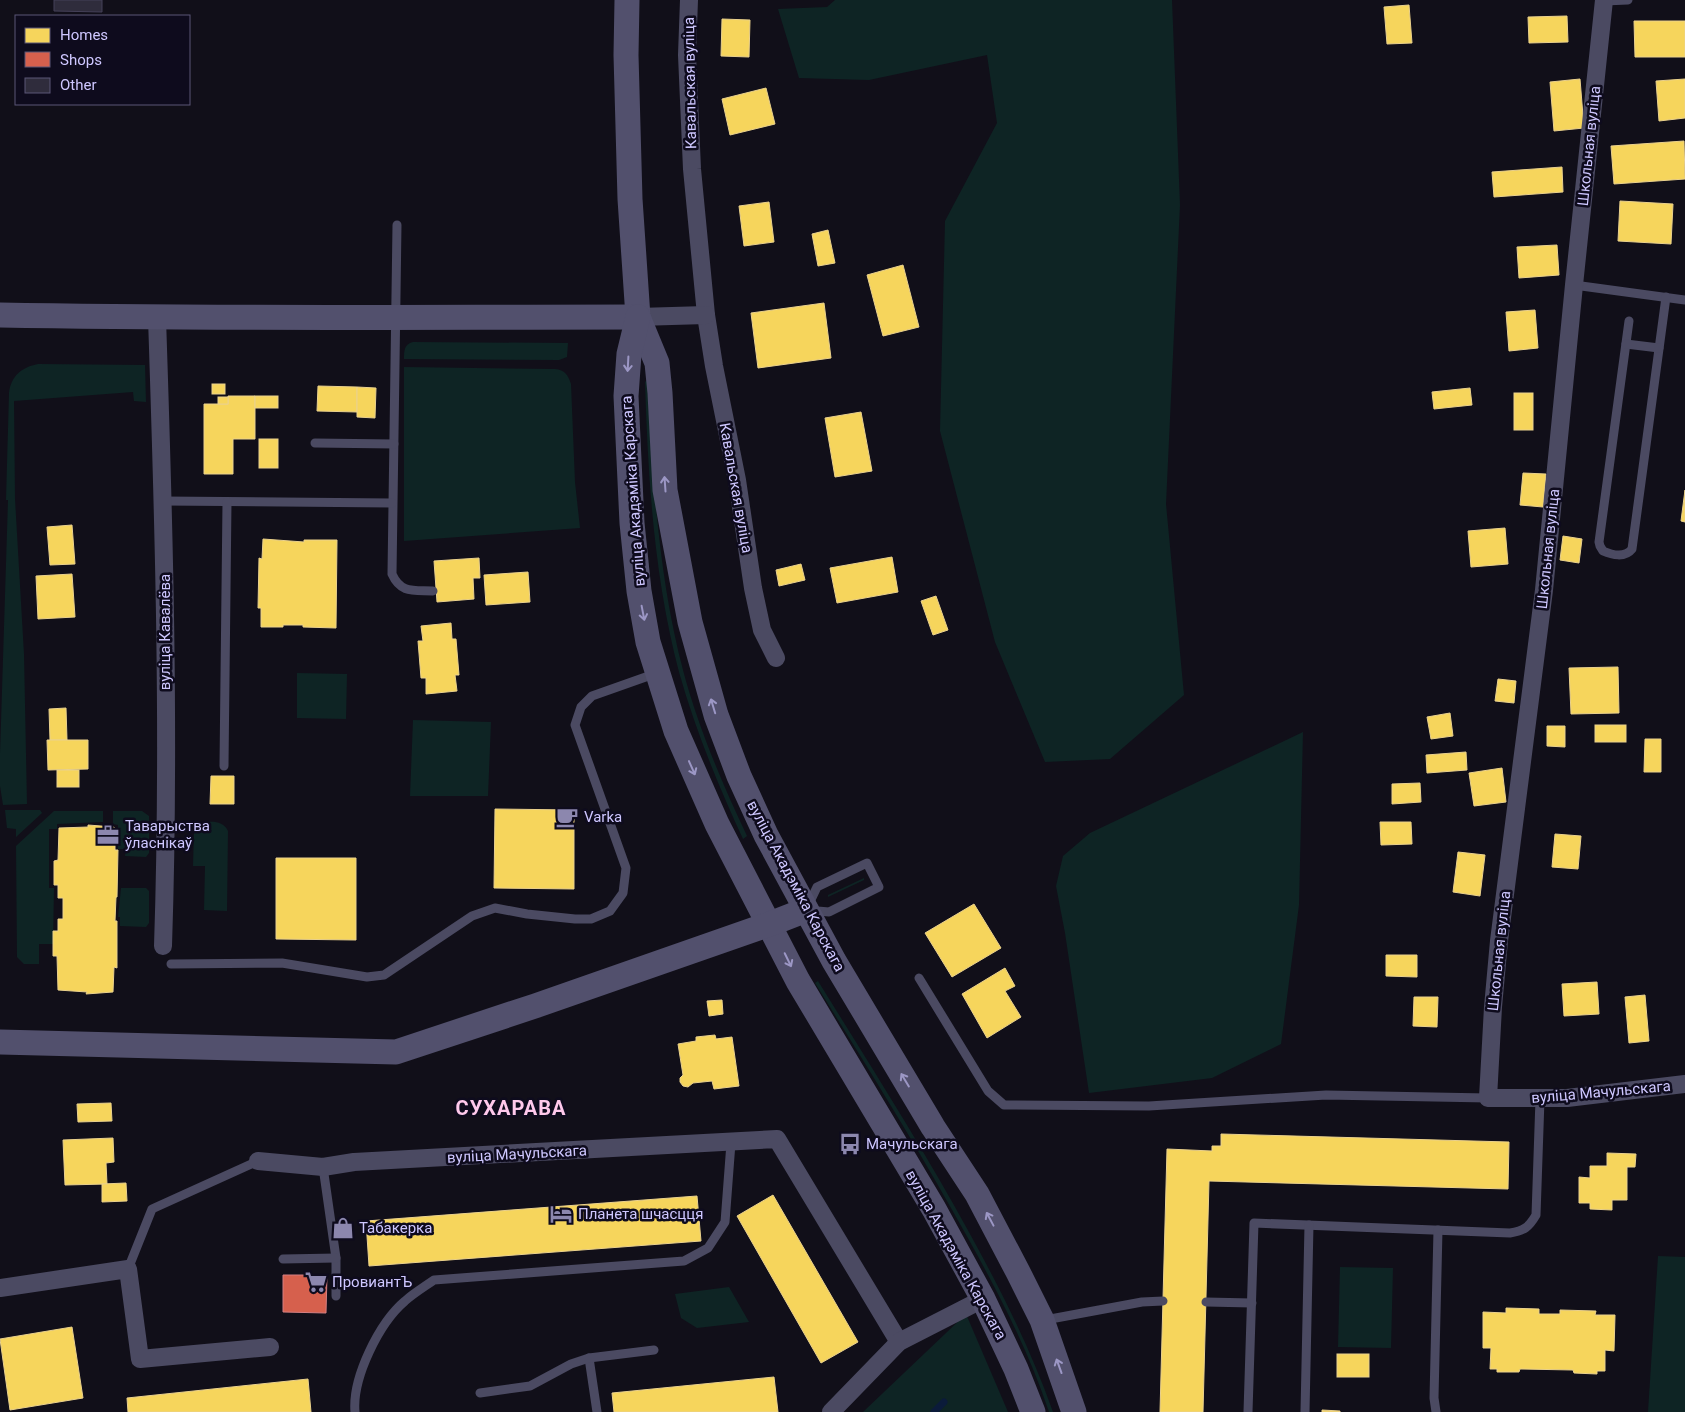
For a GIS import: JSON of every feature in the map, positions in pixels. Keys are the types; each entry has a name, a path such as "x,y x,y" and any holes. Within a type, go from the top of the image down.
{"main road":[{"name":"вуліца Акадэміка Карскага","path":"626,0 630,198 638,317 628,354 626,396 632,523 639,591 648,642 676,731 726,842 798,980 934,1209 983,1299 1001,1334 1033,1412"},
{"path":"0,315 396,319 638,317"},
{"name":"вуліца Акадэміка Карскага","path":"638,317 657,362 665,490 690,622 716,715 739,776 766,835 834,961 923,1110 977,1194 1042,1320 1074,1412"},
{"path":"0,1042 396,1052 535,1006 806,910"}],"street":[{"name":"Кавальская вуліца","path":"689,0 687,54 692,170 706,315 737,480 753,588 762,630 776,658"},
{"name":"Школьная вуліца","path":"1488,1098 1499,941 1544,590 1604,1"},
{"path":"638,317 706,315"},
{"name":"вуліца Кавалёва","path":"157,318 163,501 165,737 162,946"},
{"name":"вуліца Мачульскага","path":"1488,1098 1568,1098 1685,1084"},
{"name":"вуліца Мачульскага","path":"258,1161 323,1167 354,1162 777,1140 899,1342"},
{"path":"0,1288 128,1270 140,1359 270,1347"},
{"path":"831,1412 899,1342 983,1299"}],"lane":[{"path":"1604,1 1628,0"},
{"path":"397,225 392,574 396,582 403,588 433,591"},
{"path":"1574,284 1685,300"},
{"path":"1630,321 1599,542 1603,551 1614,554 1626,554 1632,550 1666,297"},
{"path":"1626,344 1659,348"},
{"path":"315,443 394,444"},
{"path":"163,501 392,503"},
{"path":"224,766 227,502"},
{"path":"171,964 282,962 367,977 377,976 384,975 398,967 472,916 495,908 527,914 575,919 591,919 610,911 623,893 626,868 575,725 581,707 592,696 657,673"},
{"path":"867,863 878,887 829,912 806,910 817,887 867,863"},
{"path":"919,978 988,1091 1004,1105 1149,1106 1334,1095 1488,1098"},
{"path":"1248,1412 1254,1223 1510,1234 1524,1230 1531,1224 1536,1215 1537,1208 1540,1099"},
{"path":"354,1412 354,1399 363,1366 383,1327 404,1302 434,1280 684,1261 708,1248 725,1222 731,1143"},
{"path":"128,1270 152,1209 258,1161"},
{"path":"323,1167 336,1258 336,1296"},
{"path":"1305,1412 1309,1225"},
{"path":"1436,1412 1434,1398 1438,1230"},
{"path":"283,1259 336,1258"},
{"path":"1042,1320 1142,1302 1163,1301"},
{"path":"1206,1302 1252,1303"},
{"path":"480,1393 530,1386 571,1364 589,1358 654,1350"},
{"path":"589,1358 597,1412"}],"green space":[{"path":"835,0 1172,0 1180,205 1166,504 1184,695 1110,759 1045,762 995,642 940,431 945,221 997,123 987,55 869,80 799,78 778,9 827,7"},
{"path":"413,342 568,343 567,357 559,360 404,359 406,346"},
{"path":"38,364 145,365 146,402 134,401 133,392 14,401 15,499 24,654 27,804 3,805 0,786 0,754 8,500 6,500 9,393 12,382 18,373 27,367"},
{"path":"404,367 555,369 566,373 571,384 575,482 580,528 404,541"},
{"path":"647,380 658,526 662,562 675,634 683,670 703,734 747,836 743,839 700,736 685,693 670,636 658,564 650,491 645,382"},
{"path":"297,673 347,674 346,719 297,718"},
{"path":"413,720 491,722 488,796 410,796"},
{"path":"1303,732 1299,905 1281,1044 1212,1078 1089,1093 1056,886 1063,856 1090,833"},
{"path":"5,810 40,810 42,813 16,837 16,829 7,828"},
{"path":"54,811 103,811 103,822 57,824 57,829 49,829 49,888 54,888 53,944 39,944 39,964 24,964 17,957 16,846"},
{"path":"113,811 142,811 149,816 149,853 146,857 125,856 126,849 118,849 118,825 113,824"},
{"path":"206,822 219,823 228,831 227,911 204,910 205,866 193,866 194,831 198,825"},
{"path":"864,878 864,880 828,897 828,895"},
{"path":"121,888 146,888 149,891 149,923 146,927 120,926 120,917 118,917"},
{"path":"818,981 915,1138 970,1234 1015,1322 1053,1412 1049,1412 1023,1346 981,1261 913,1143 815,983"},
{"path":"1658,1256 1685,1257 1685,1412 1648,1412"},
{"path":"1340,1267 1393,1268 1391,1348 1338,1347"},
{"path":"729,1287 749,1322 697,1328 681,1318 675,1294"},
{"path":"966,1314 1008,1412 863,1412"}],"building: Homes":[{"path":"1409,5 1412,43 1387,44 1384,7"},
{"path":"1567,16 1568,42 1529,43 1528,17"},
{"path":"722,19 750,20 749,57 721,56"},
{"path":"1634,21 1685,21 1685,57 1635,57"},
{"path":"1580,79 1584,128 1554,131 1550,82"},
{"path":"1685,79 1685,118 1659,121 1656,81"},
{"path":"766,88 775,124 730,135 722,99"},
{"path":"1684,141 1685,179 1614,184 1611,146"},
{"path":"1562,167 1563,192 1494,197 1492,172"},
{"path":"1620,201 1673,204 1671,244 1618,241"},
{"path":"769,202 774,242 744,246 739,206"},
{"path":"828,230 835,263 818,266 812,234"},
{"path":"1557,245 1559,275 1519,278 1517,247"},
{"path":"903,265 919,327 883,336 867,275"},
{"path":"824,303 831,358 758,368 751,313"},
{"path":"1535,310 1538,348 1509,351 1506,312"},
{"path":"212,384 225,384 225,394 212,394"},
{"path":"318,386 357,387 357,412 317,411"},
{"path":"357,387 376,388 375,418 357,417"},
{"path":"1470,388 1472,405 1434,409 1432,392"},
{"path":"1514,393 1533,393 1533,430 1514,430"},
{"path":"228,396 255,396 255,439 233,439 233,474 204,474 204,404 228,404"},
{"path":"255,396 278,396 278,408 255,408"},
{"path":"218,397 228,397 228,404 218,404"},
{"path":"861,412 872,471 835,477 825,418"},
{"path":"259,439 278,439 278,468 259,468"},
{"path":"1523,473 1546,474 1543,507 1520,505"},
{"path":"1685,490 1685,522 1681,521"},
{"path":"72,525 75,564 50,565 47,527"},
{"path":"1505,528 1508,564 1471,567 1468,531"},
{"path":"1563,536 1582,539 1579,563 1560,560"},
{"path":"263,539 304,542 304,540 337,540 336,628 303,627 303,625 261,627 261,608 258,608 259,558 262,559"},
{"path":"892,557 898,592 837,603 830,568"},
{"path":"479,558 480,578 473,578 474,599 437,602 434,561"},
{"path":"801,564 805,580 779,586 776,570"},
{"path":"528,572 530,602 486,605 484,575"},
{"path":"72,574 75,617 38,619 36,576"},
{"path":"936,596 948,630 933,635 921,601"},
{"path":"451,623 452,639 456,639 459,675 455,675 457,691 426,694 426,678 421,678 418,641 423,641 421,626"},
{"path":"1618,667 1619,713 1571,714 1569,668"},
{"path":"1498,679 1516,681 1514,703 1495,701"},
{"path":"66,708 67,740 50,740 49,709"},
{"path":"1450,713 1453,736 1431,739 1427,717"},
{"path":"1595,725 1626,725 1626,742 1595,742"},
{"path":"1547,726 1565,726 1565,747 1547,746"},
{"path":"1645,739 1661,739 1661,772 1644,772"},
{"path":"47,740 88,740 88,769 48,770"},
{"path":"1466,752 1467,770 1427,773 1426,755"},
{"path":"1502,768 1506,802 1474,806 1469,773"},
{"path":"57,770 79,770 79,787 57,787"},
{"path":"211,776 234,776 234,804 210,804"},
{"path":"1420,783 1421,802 1392,804 1392,784"},
{"path":"495,809 574,810 574,889 494,888"},
{"path":"1380,822 1411,822 1412,844 1381,845"},
{"path":"88,825 114,827 115,850 118,850 115,921 117,921 117,968 114,967 113,992 86,994 87,992 58,990 57,956 53,956 53,931 58,931 58,919 63,919 63,898 58,898 58,885 54,885 54,861 58,860 59,828 88,827"},
{"path":"1555,834 1581,836 1578,869 1552,867"},
{"path":"1458,852 1485,855 1480,896 1453,892"},
{"path":"276,858 356,858 356,940 276,939"},
{"path":"974,904 1001,948 952,977 925,933"},
{"path":"1386,955 1417,955 1417,977 1386,976"},
{"path":"1005,968 1015,986 1005,991 1021,1017 987,1038 962,994"},
{"path":"1597,982 1599,1014 1564,1016 1562,984"},
{"path":"1645,995 1649,1041 1629,1043 1625,997"},
{"path":"1414,997 1438,997 1437,1027 1413,1026"},
{"path":"722,1000 723,1014 709,1016 707,1001"},
{"path":"715,1035 716,1039 732,1037 739,1086 714,1089 712,1081 693,1083 688,1087 683,1086 680,1082 680,1078 683,1075 678,1044 696,1041 696,1037"},
{"path":"111,1103 112,1121 78,1122 77,1104"},
{"path":"1221,1134 1509,1142 1508,1189 1209,1181 1203,1412 1160,1412 1167,1149 1212,1151 1212,1146 1221,1146"},
{"path":"113,1138 114,1162 106,1163 107,1184 65,1185 63,1140"},
{"path":"1607,1153 1636,1154 1635,1167 1627,1167 1627,1200 1612,1200 1612,1210 1590,1209 1590,1203 1579,1203 1579,1177 1590,1178 1590,1166 1607,1166"},
{"path":"126,1183 127,1201 102,1202 102,1184"},
{"path":"773,1195 858,1342 821,1363 737,1216"},
{"path":"697,1196 701,1241 369,1266 366,1221"},
{"path":"1506,1308 1539,1309 1539,1314 1560,1314 1560,1310 1596,1311 1595,1315 1615,1315 1614,1351 1605,1350 1605,1371 1597,1371 1597,1374 1574,1373 1573,1370 1520,1369 1519,1372 1497,1372 1497,1369 1490,1369 1491,1348 1483,1348 1483,1312 1506,1313"},
{"path":"72,1327 83,1398 10,1410 0,1339"},
{"path":"1337,1354 1369,1354 1369,1377 1337,1377"},
{"path":"774,1377 778,1412 614,1412 612,1393"},
{"path":"308,1379 311,1412 128,1412 127,1398"},
{"path":"1322,1410 1340,1411 1340,1412 1322,1412"}],"building: Shops":[{"name":"Табакерка","path":"347,1221 348,1235 338,1236 338,1222"},
{"path":"283,1275 327,1275 326,1313 283,1312"}],"building: Other":[{"path":"54,0 102,0 102,12 54,11"}],"waterway":[{"path":"934,1412 944,1402"}],"place":[{"name":"Varka","path":"567,817"},
{"name":"Таварыства ўласнікаў","path":"108,835"},
{"name":"Мачульскага","path":"850,1144"},
{"name":"Планета шчасцця","path":"561,1214"},
{"name":"Табакерка","path":"343,1228"},
{"name":"ПровиантЪ","path":"316,1282"}],"district":[{"name":"СУХАРАВА","path":"511,1108"}]}
